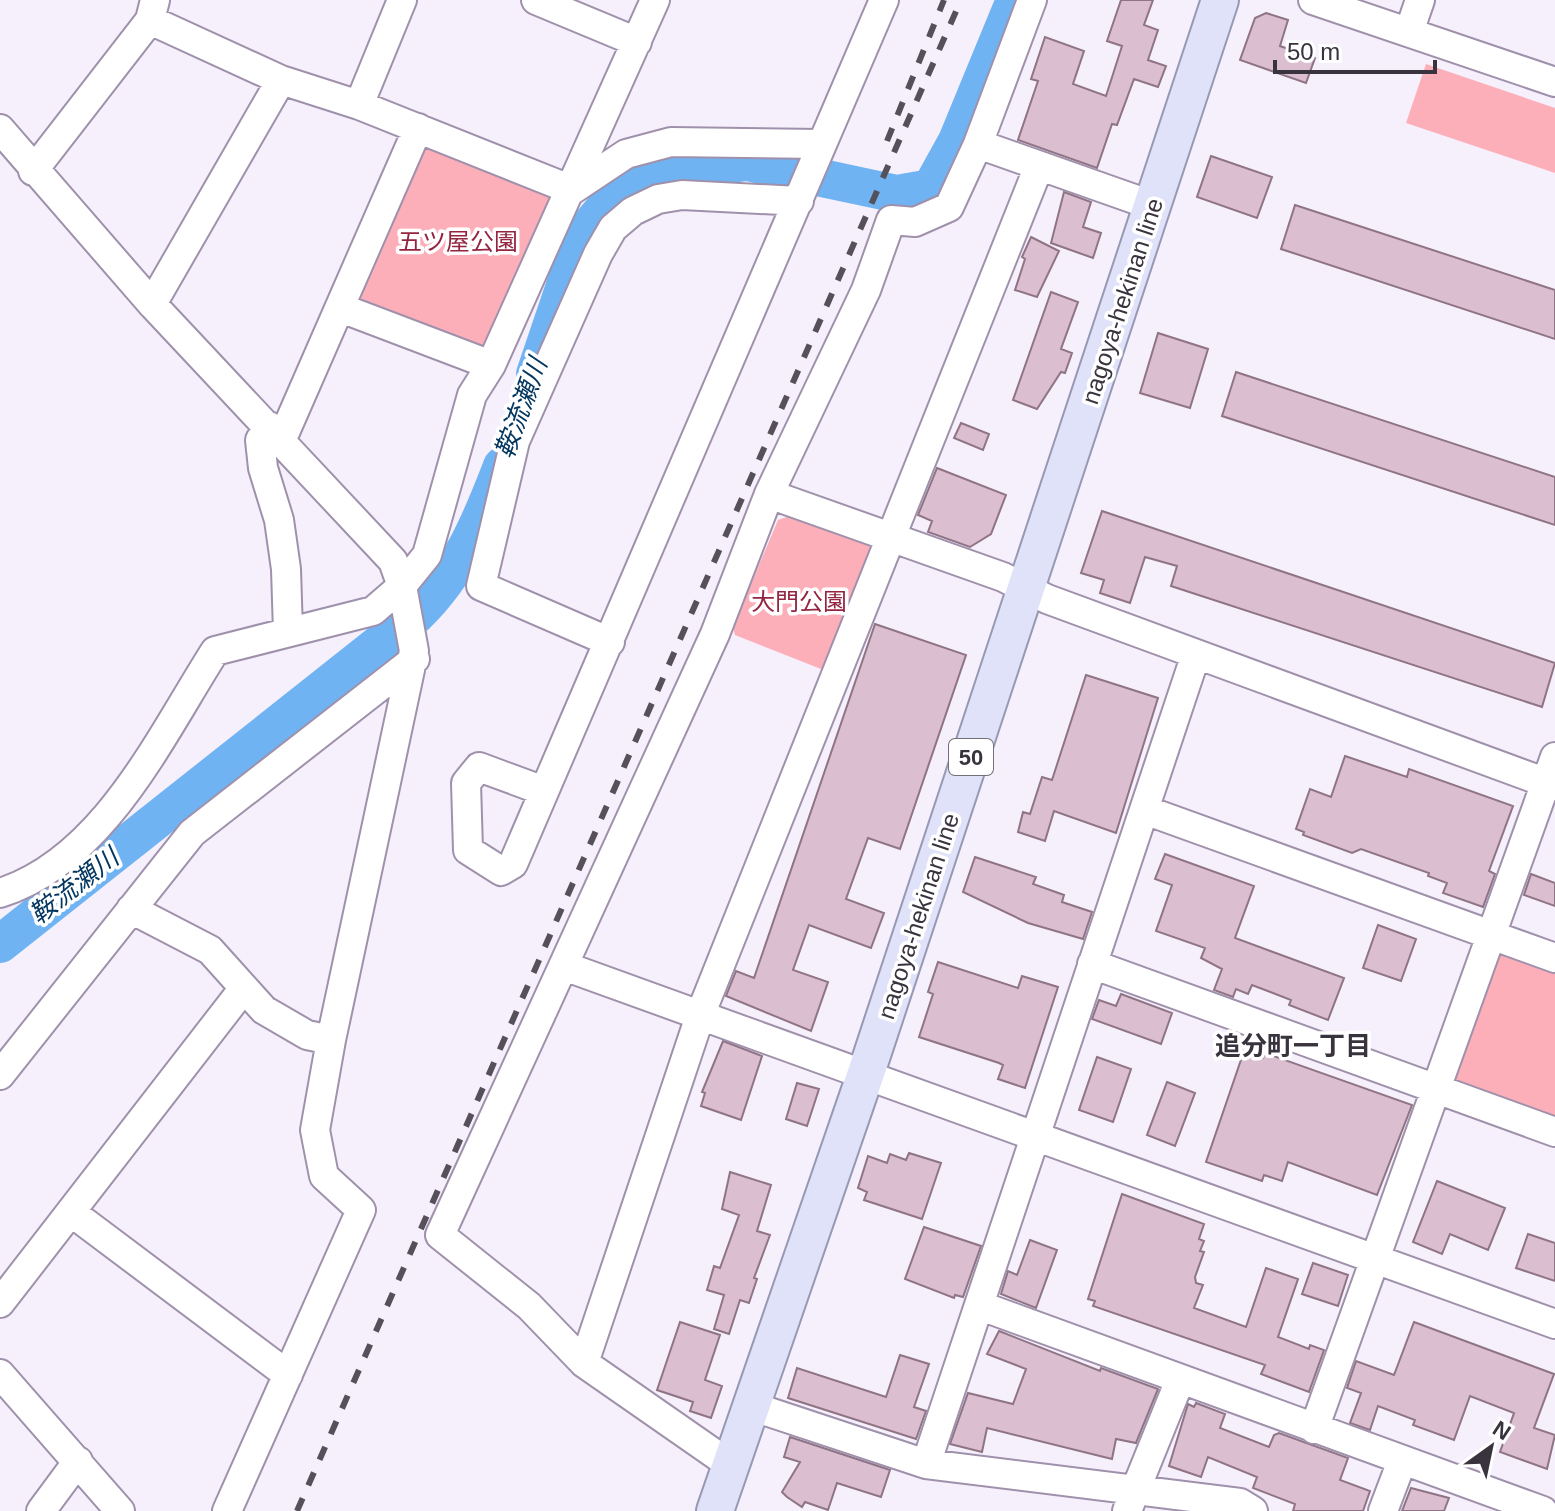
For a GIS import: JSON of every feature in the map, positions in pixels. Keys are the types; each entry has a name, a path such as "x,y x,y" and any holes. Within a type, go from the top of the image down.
{"main road":[{"name":"nagoya-hekinan line","path":"724,1507 732,1466 751,1406 866,1073 1220,0"}],"street":[{"path":"359,105 402,0"},
{"path":"536,0 637,42"},
{"path":"0,893 23,886 98,829 215,651 373,611 402,587 427,555 472,395 491,365 655,0"},
{"path":"544,791 884,0"},
{"path":"732,1466 584,1363 529,1306 440,1235 715,634 769,494 866,290 891,220 915,222 949,207 978,144 1032,0"},
{"path":"1313,0 1555,82"},
{"path":"1409,32 1420,0"},
{"path":"33,171 152,10 281,80 359,105 572,190"},
{"path":"152,304 281,80"},
{"path":"288,632 286,569 279,520 263,468 260,440 275,432 341,308 418,128"},
{"path":"0,129 33,171 152,304 393,561 402,587 414,655 331,1040 315,1130 324,1176 361,1210 227,1511"},
{"path":"572,190 626,154 671,142 821,145"},
{"path":"978,144 1154,206"},
{"path":"584,1363 701,1013 1039,166"},
{"path":"610,642 481,586 505,477 521,427 598,254 613,228 633,211 658,199 682,195 801,199"},
{"path":"341,308 491,365"},
{"path":"769,494 1003,577 1026,589 1196,654 1552,775 1314,1429"},
{"path":"926,1464 1196,654"},
{"path":"0,1075 192,833 414,655"},
{"path":"1145,810 1555,958"},
{"path":"131,909 210,950 264,1010 307,1035 331,1040"},
{"path":"1092,964 1555,1132"},
{"path":"564,966 1036,1133 1555,1324"},
{"path":"0,1303 244,988"},
{"path":"71,1212 288,1375"},
{"path":"981,1306 1543,1511"},
{"path":"0,1374 120,1511"},
{"path":"1132,1500 1180,1380"},
{"path":"751,1406 926,1464 1132,1500 1240,1503 1253,1511"},
{"path":"41,1511 78,1461"},
{"path":"1383,1511 1402,1461"}],"green space":[{"path":"1426,64 1555,108 1555,173 1406,123"},
{"name":"五ツ屋公園","path":"421,146 556,198 489,346 481,352 358,304 357,294"},
{"name":"大門公園","path":"789,516 869,545 873,554 828,664 821,669 735,635 733,627 778,520"},
{"path":"1507,950 1555,968 1555,1122 1457,1087 1453,1077 1498,955"}],"building":[{"path":"1121,0 1153,0 1144,25 1158,30 1148,60 1166,66 1158,87 1134,79 1117,125 1112,124 1097,168 1018,140 1038,81 1031,79 1045,37 1084,51 1073,84 1106,96 1122,46 1107,41"},
{"path":"1266,13 1288,20 1280,46 1315,58 1306,83 1240,60 1255,18"},
{"path":"1211,156 1272,177 1257,218 1197,197"},
{"path":"1064,192 1091,202 1083,227 1101,233 1093,258 1051,243"},
{"path":"1295,205 1555,290 1555,339 1281,249"},
{"path":"1031,237 1059,251 1037,297 1015,290 1025,259 1022,257"},
{"path":"1051,292 1078,302 1061,349 1072,353 1065,373 1061,372 1037,409 1013,400"},
{"path":"1158,333 1208,349 1190,408 1140,393"},
{"path":"1236,372 1555,477 1555,525 1222,416"},
{"path":"961,423 989,434 983,450 954,438"},
{"path":"937,468 1006,495 991,534 970,547 928,532 932,521 918,515"},
{"path":"1102,511 1555,663 1542,707 1171,586 1177,566 1145,557 1130,603 1100,593 1104,580 1081,573"},
{"path":"875,624 966,655 900,849 868,838 846,899 884,913 871,948 809,925 793,970 828,982 811,1031 726,996 736,971 754,978"},
{"path":"1086,675 1158,698 1116,833 1054,811 1045,841 1018,832 1023,812 1030,814 1042,777 1052,780"},
{"path":"1345,756 1407,777 1409,769 1513,806 1489,871 1495,874 1483,907 1443,893 1447,883 1428,876 1429,873 1361,849 1352,853 1303,835 1304,832 1296,829 1310,789 1331,797"},
{"path":"1165,854 1254,886 1235,938 1344,978 1328,1020 1289,1005 1291,1000 1252,985 1248,994 1236,989 1233,997 1214,990 1222,969 1201,958 1205,948 1156,931 1172,885 1155,879"},
{"path":"975,857 1036,877 1033,884 1064,895 1062,902 1092,912 1083,939 1028,923 963,892"},
{"path":"1531,874 1555,883 1555,906 1524,895"},
{"path":"1378,925 1416,939 1401,981 1363,968"},
{"path":"938,962 1018,988 1022,976 1058,987 1025,1088 998,1079 1003,1065 999,1063 919,1037 933,994 928,992"},
{"path":"1121,994 1172,1013 1161,1044 1092,1019 1099,1000 1116,1006"},
{"path":"723,1041 762,1056 741,1120 701,1106 705,1093 702,1092"},
{"path":"1244,1051 1263,1058 1265,1053 1412,1105 1377,1195 1288,1162 1282,1181 1264,1175 1262,1181 1206,1162"},
{"path":"1097,1057 1131,1069 1113,1122 1079,1110"},
{"path":"1167,1082 1195,1093 1175,1146 1147,1135"},
{"path":"797,1083 819,1089 807,1126 786,1119"},
{"path":"909,1153 941,1163 922,1219 864,1200 867,1192 858,1188 868,1156 887,1163 890,1154 906,1160"},
{"path":"730,1172 771,1185 757,1231 770,1235 754,1278 757,1279 749,1303 740,1300 729,1334 714,1329 724,1295 707,1290 714,1266 720,1268 739,1215 722,1209"},
{"path":"1437,1181 1505,1208 1488,1250 1450,1234 1442,1254 1413,1242"},
{"path":"1122,1194 1204,1224 1199,1239 1204,1241 1200,1251 1204,1252 1195,1277 1196,1283 1203,1285 1194,1308 1246,1327 1266,1268 1298,1279 1278,1337 1309,1349 1310,1345 1324,1350 1309,1392 1261,1374 1265,1365 1093,1306 1095,1301 1088,1299"},
{"path":"924,1227 981,1246 963,1297 955,1295 954,1298 905,1279"},
{"path":"1528,1234 1555,1243 1555,1281 1516,1268"},
{"path":"1030,1240 1057,1250 1036,1308 1001,1294 1008,1271 1017,1275"},
{"path":"1313,1263 1348,1275 1338,1306 1302,1294"},
{"path":"680,1322 720,1335 705,1380 722,1386 711,1418 690,1411 693,1402 657,1390"},
{"path":"1414,1322 1554,1374 1534,1428 1555,1435 1547,1469 1500,1452 1514,1413 1470,1396 1454,1440 1413,1425 1415,1420 1378,1406 1370,1430 1350,1423 1361,1393 1347,1388 1356,1361 1394,1375"},
{"path":"999,1331 1100,1371 1101,1368 1158,1389 1136,1443 1116,1439 1112,1459 987,1428 982,1452 950,1444 968,1393 1013,1404 1026,1369 987,1354"},
{"path":"900,1355 929,1364 914,1407 926,1411 916,1439 788,1398 797,1368 886,1397"},
{"path":"1196,1403 1225,1414 1220,1428 1269,1447 1274,1435 1279,1433 1348,1458 1340,1480 1370,1491 1363,1511 1293,1511 1295,1504 1253,1488 1257,1477 1208,1457 1201,1477 1169,1466 1188,1404 1194,1407"},
{"path":"790,1437 890,1470 881,1497 837,1483 828,1510 805,1502 802,1507 782,1492 800,1462 784,1457"},
{"path":"1411,1488 1449,1498 1444,1511 1402,1511"}],"waterway":[{"name":"鞍流瀬川","path":"535,374 575,256 593,222 603,210 652,174 747,162 897,194 931,188 957,141 1015,0"},
{"name":"鞍流瀬川","path":"0,944 417,614 457,563 477,526 502,466"}],"railway":[{"path":"887,141 944,0"},
{"path":"297,1511 961,0"}],"district":[{"name":"追分町一丁目","path":"1293,1046"}]}
